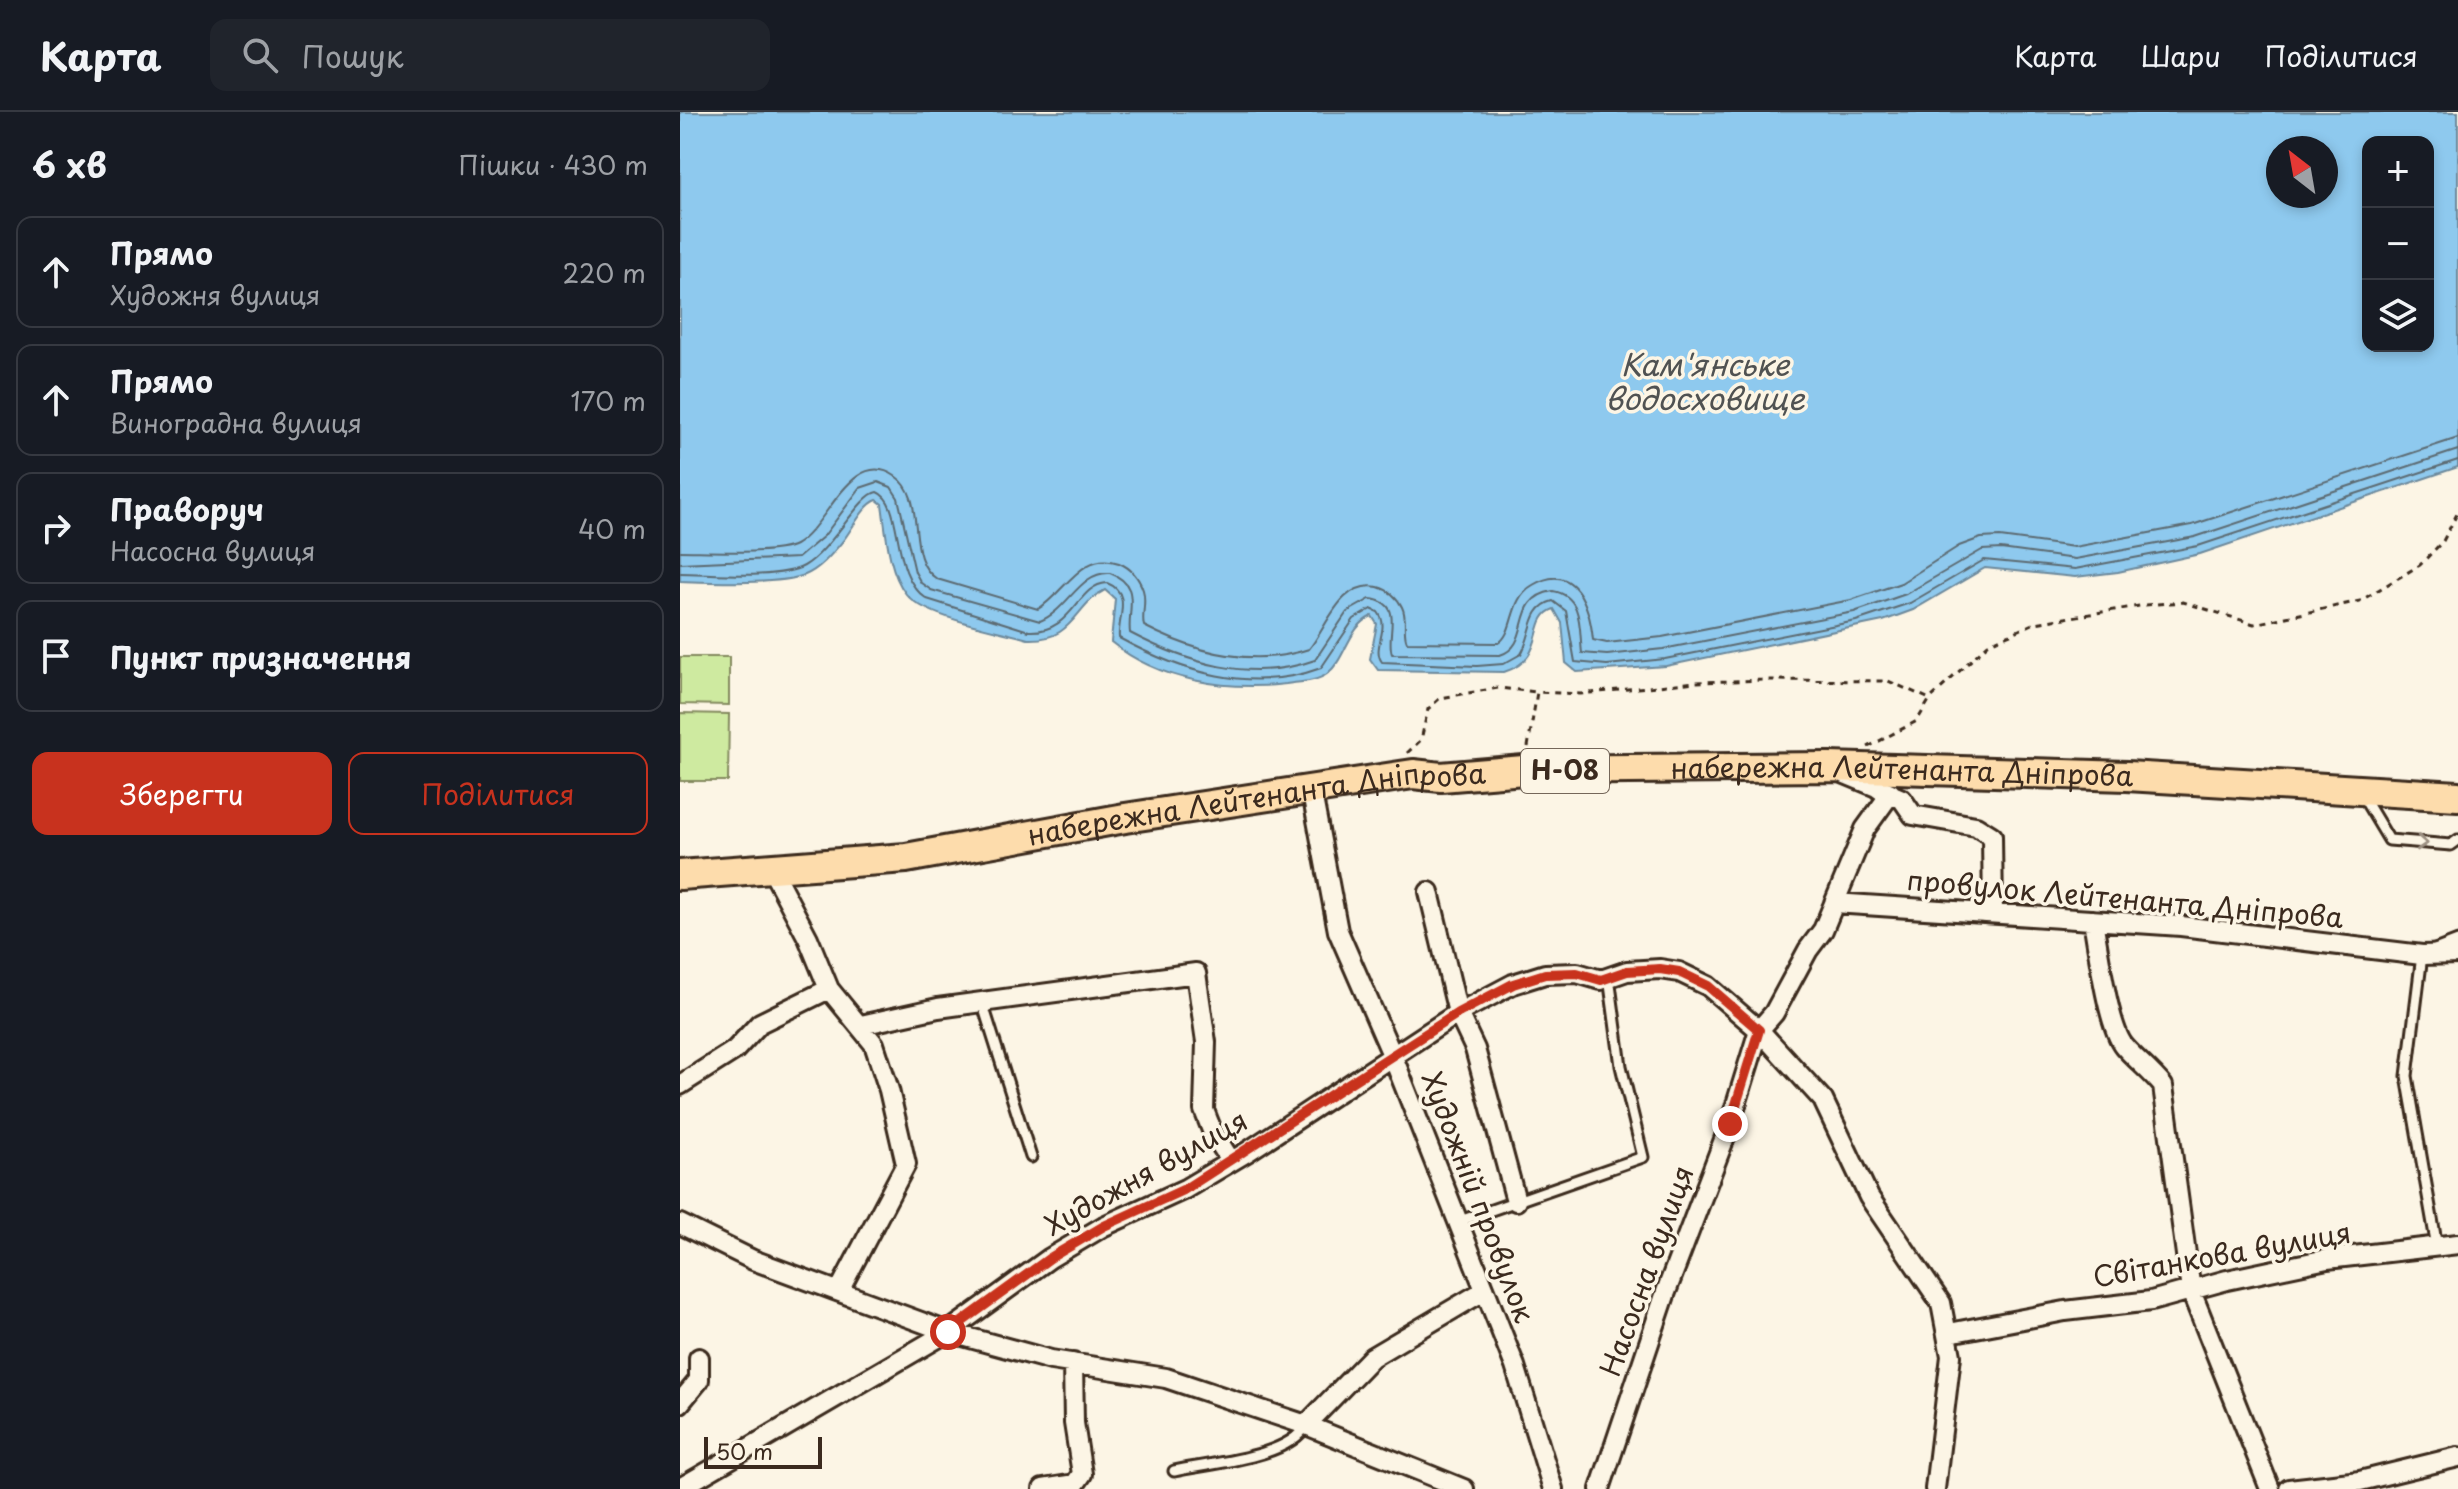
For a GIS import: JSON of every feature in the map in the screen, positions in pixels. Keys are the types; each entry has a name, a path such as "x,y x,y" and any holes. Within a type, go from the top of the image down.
{"main road":[{"name":"набережна Лейтенанта Дніпрова","path":"680,875 906,858 1311,788 1413,774 1441,777 1524,770 1829,767 2127,776 2458,796"}],"street":[{"name":"Насосна вулиця","path":"1600,1489 1666,1292 1730,1124 1759,1030 1774,1013 1808,950 1823,930 1865,829 1891,793 1829,767"},
{"path":"1829,767 1902,799 1913,815 1976,826 1992,836 1993,913"},
{"name":"Художній провулок","path":"1311,788 1338,931 1393,1057 1482,1292 1515,1366 1553,1489"},
{"path":"771,868 800,921 829,989 861,1025 878,1053 906,1164 839,1291"},
{"path":"1429,892 1458,1013 1475,1049 1516,1201"},
{"name":"провулок Лейтенанта Дніпрова","path":"1834,903 2181,926 2422,955 2458,954"},
{"path":"2093,920 2107,996 2122,1044 2145,1063 2163,1086 2191,1291 2270,1489"},
{"name":"Художня вулиця","path":"680,1488 948,1332 1050,1258 1104,1226 1185,1189 1231,1161 1458,1013 1513,984 1545,974 1577,973 1601,980 1649,969 1679,972 1708,986 1759,1030 1823,1100 1869,1197 1941,1303 1949,1333 1950,1371 1935,1489"},
{"path":"861,1025 982,1002 1196,973 1206,1042 1204,1110 1213,1133 1231,1161"},
{"path":"680,1085 735,1050 760,1023 829,989"},
{"path":"680,1224 753,1260 948,1332 1073,1363 1166,1378 1306,1425 1464,1489"},
{"name":"Світанкова вулиця","path":"1949,1333 2065,1311 2151,1301 2327,1259 2458,1244"},
{"path":"1306,1425 1372,1357 1482,1292"},
{"path":"680,1403 699,1380 699,1358"},
{"path":"1043,1489 1075,1484 1082,1474 1074,1423 1073,1363"},
{"path":"2289,1489 2360,1481 2458,1457"}],"lane":[{"path":"2358,789 2389,840 2451,845 2458,840"},
{"path":"2437,1247 2407,1076 2422,955 2458,941"},
{"path":"1457,1222 1643,1157 1621,1066 1609,977"},
{"path":"982,1002 1031,1157"},
{"path":"1174,1471 1282,1448 1299,1438 1306,1425"}],"path":[{"path":"1867,747 1917,721 1930,699 1988,644 2035,623 2183,602 2254,624 2360,601 2420,565 2443,541 2458,512"},
{"path":"1385,777 1421,740 1433,701 1484,689 1580,694 1738,680 1888,681 1930,699"},
{"path":"1524,770 1537,692"}],"green space":[{"path":"680,657 729,657 729,705 680,704"},
{"path":"680,713 729,714 728,781 680,781"}],"water":[{"name":"Кам'янське водосховище","path":"680,112 2458,112 2458,467 2200,554 2118,572 2075,577 1985,568 1913,610 1883,621 1666,666 1577,672 1566,663 1562,623 1554,609 1541,621 1527,658 1504,672 1378,670 1370,659 1377,624 1372,616 1357,628 1339,660 1327,674 1318,679 1264,686 1194,680 1150,666 1130,655 1111,642 1115,599 1105,590 1086,604 1065,628 1044,638 1028,639 929,610 915,602 900,585 889,551 882,504 877,500 862,512 830,556 805,575 762,582 680,581"}],"route":[{"path":"948,1332 1050,1258 1104,1226 1185,1189 1247,1152 1458,1013 1513,984 1545,974 1577,973 1601,980 1627,971 1660,969 1679,972 1708,986 1759,1030 1730,1124"}]}
